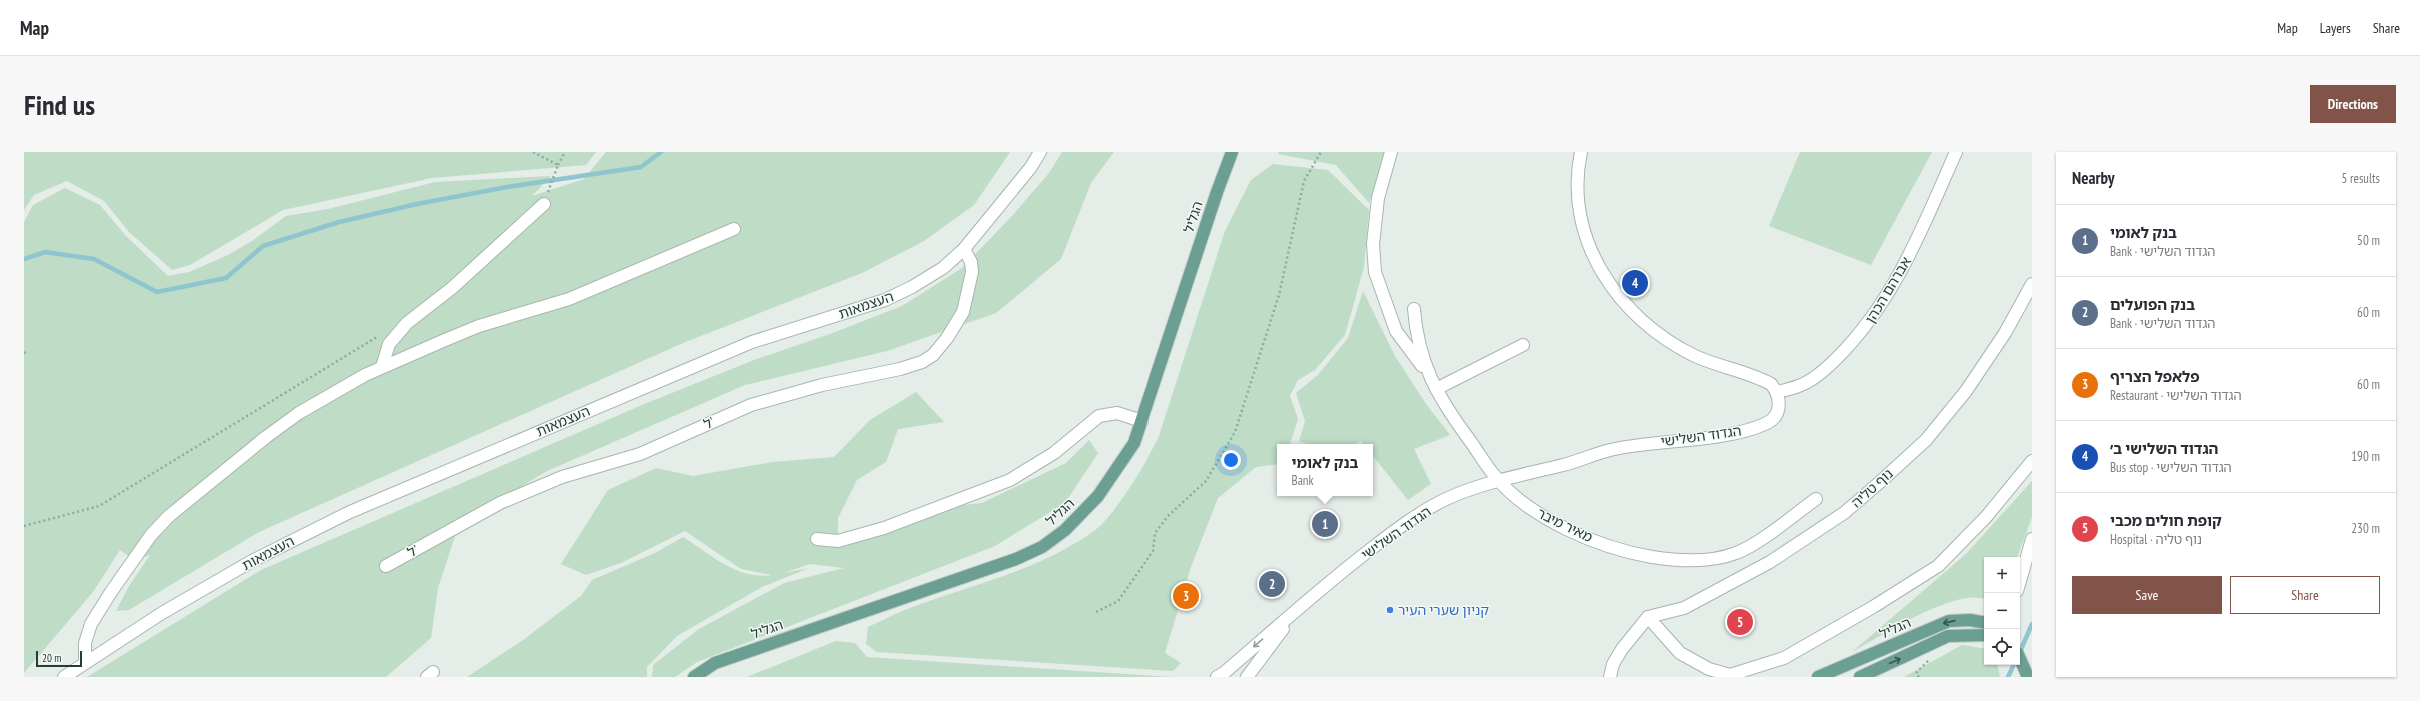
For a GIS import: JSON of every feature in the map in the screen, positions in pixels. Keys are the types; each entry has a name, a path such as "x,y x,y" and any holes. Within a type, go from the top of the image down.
{"main road":[{"name":"הגליל","path":"694,677 715,663 1016,559 1042,547 1065,530 1098,496 1134,443 1217,192 1232,152"},
{"name":"הגליל","path":"1818,677 1949,621 1970,620 1984,622"},
{"path":"1860,677 1948,636 1984,635"},
{"path":"2020,659 2028,677"}],"street":[{"name":"העצמאות","path":"64,677 162,613 252,560 344,516 752,342 885,300 912,287 943,268 964,249 1031,167 1040,152"},
{"path":"1391,152 1377,206 1373,244 1375,272 1396,331 1428,374"},
{"path":"1386,168 1399,152"},
{"path":"1581,152 1577,189 1580,215 1586,240 1596,263 1626,303 1649,327 1673,344 1696,356 1762,379 1771,384 1778,392"},
{"name":"אברהם הכהן","path":"1778,392 1803,385 1830,365 1858,337 1882,305 1904,267 1956,152"},
{"path":"382,367 389,344 407,323 452,288 544,204"},
{"path":"85,662 85,643 91,624 139,551 169,516 266,437 299,413 365,375 382,367 480,326 583,293 734,229"},
{"name":"ל'","path":"386,566 500,503 562,477 640,454 751,405 822,385 900,369 922,362 933,355 948,338 963,312 972,272 971,262 964,249"},
{"name":"נוף טליה","path":"1648,617 1684,608 1770,562 1844,513 1880,482 1926,440 1966,391 2005,333 2032,284"},
{"name":"מאיר מיבר","path":"1414,309 1416,336 1428,374 1451,415 1498,479 1527,506 1549,519 1589,538 1632,554 1667,559 1703,559 1736,554 1816,499"},
{"path":"1436,388 1523,345"},
{"name":"הגדוד השלישי","path":"1217,677 1224,673 1298,608 1398,529 1445,500 1498,479 1564,465 1617,449 1726,434 1750,429 1768,422 1776,415 1780,404 1778,392"},
{"path":"816,539 838,541 884,528 1010,480 1054,453 1099,416 1117,413 1142,421"},
{"path":"1610,677 1613,664 1622,649 1648,617 1680,653 1709,669 1730,675 1784,658 1873,607 1938,566 1986,517 2032,461"},
{"path":"2020,581 2032,539"},
{"name":"הגדוד השלישי","path":"1247,677 1298,608"},
{"path":"1613,664 1615,677"}],"path":[{"path":"534,152 558,165"},
{"path":"544,204 558,165 565,152"},
{"path":"1096,612 1118,601 1153,551 1155,533 1168,516 1206,481 1235,432 1279,295 1304,181 1322,152"},
{"path":"24,526 100,506 294,389 378,336"},
{"path":"24,352 26,354 24,355"}],"green space":[{"path":"24,152 596,152 586,165 432,178 283,210 190,265 172,270 129,232 104,201 67,181 34,195 24,210"},
{"path":"606,152 1010,152 974,205 924,241 862,273 683,343 259,532 129,610 116,611 129,586 150,555 135,561 120,550 93,592 24,673 24,222 33,205 65,188 100,205 125,235 168,276 189,272 228,255 252,241 286,216 328,209 435,182 551,176 532,196 584,179"},
{"path":"1062,152 1114,152 1091,183 1061,259 996,313 887,351 745,385 547,471 459,524 438,588 431,638 386,677 87,677 261,570 642,405 754,360 830,334 902,306 962,268 1012,216 1049,173"},
{"path":"1279,152 1385,152 1369,203 1336,165 1278,154"},
{"path":"1800,152 1932,152 1871,265 1769,226"},
{"path":"1273,164 1328,170 1369,210 1364,267 1345,335 1315,370 1298,380 1290,396 1298,419 1290,444 1277,444 1277,464 1256,467 1218,498 1191,567 1165,653 1181,663 1173,671 877,652 866,644 868,627 907,609 1003,576 1050,557 1072,545 1102,524 1121,501 1139,473 1159,436 1225,231 1251,180"},
{"path":"1363,291 1395,356 1426,404 1450,435 1414,449 1431,484 1408,500 1373,456 1373,444 1364,444 1361,441 1354,444 1308,444 1299,441 1305,421 1296,393 1318,375 1348,338"},
{"path":"916,392 944,422 898,429 886,462 857,480 838,518 838,535 945,507 982,503 1066,463 1089,440 1098,453 1065,503 995,546 697,662 675,677 652,677 653,665 699,629 784,583 844,568 810,564 783,573 809,568 762,587 677,636 647,667 647,677 467,677 523,640 581,596 592,580 655,553 683,537 725,565 736,570 760,576 772,575 741,569 685,531 621,563 586,575 561,564 608,490 656,468 693,476 773,462 834,457 870,420"},
{"path":"2032,481 2032,517 2017,557 1984,557 1984,600 1974,598 1957,600 1938,606 1899,625 1852,652 1966,554"},
{"path":"836,641 855,643 867,657 1171,677 747,677"},
{"path":"1962,645 1984,649 1984,665 1998,665 2000,677 1904,677"}],"waterway":[{"path":"24,259 45,252 94,259 157,292 226,278 263,246 339,222 417,204 507,187 641,167 661,152"},
{"path":"2020,652 2032,624"},
{"path":"2008,677 2014,665"}],"place":[{"name":"הגדוד השלישי ב׳","path":"1635,283"},
{"name":"בנק לאומי","path":"1325,524"},
{"name":"בנק הפועלים","path":"1272,584"},
{"name":"פלאפל הצריף","path":"1186,596"},
{"name":"קניון שערי העיר","path":"1390,610"},
{"name":"קופת חולים מכבי","path":"1740,622"}]}
